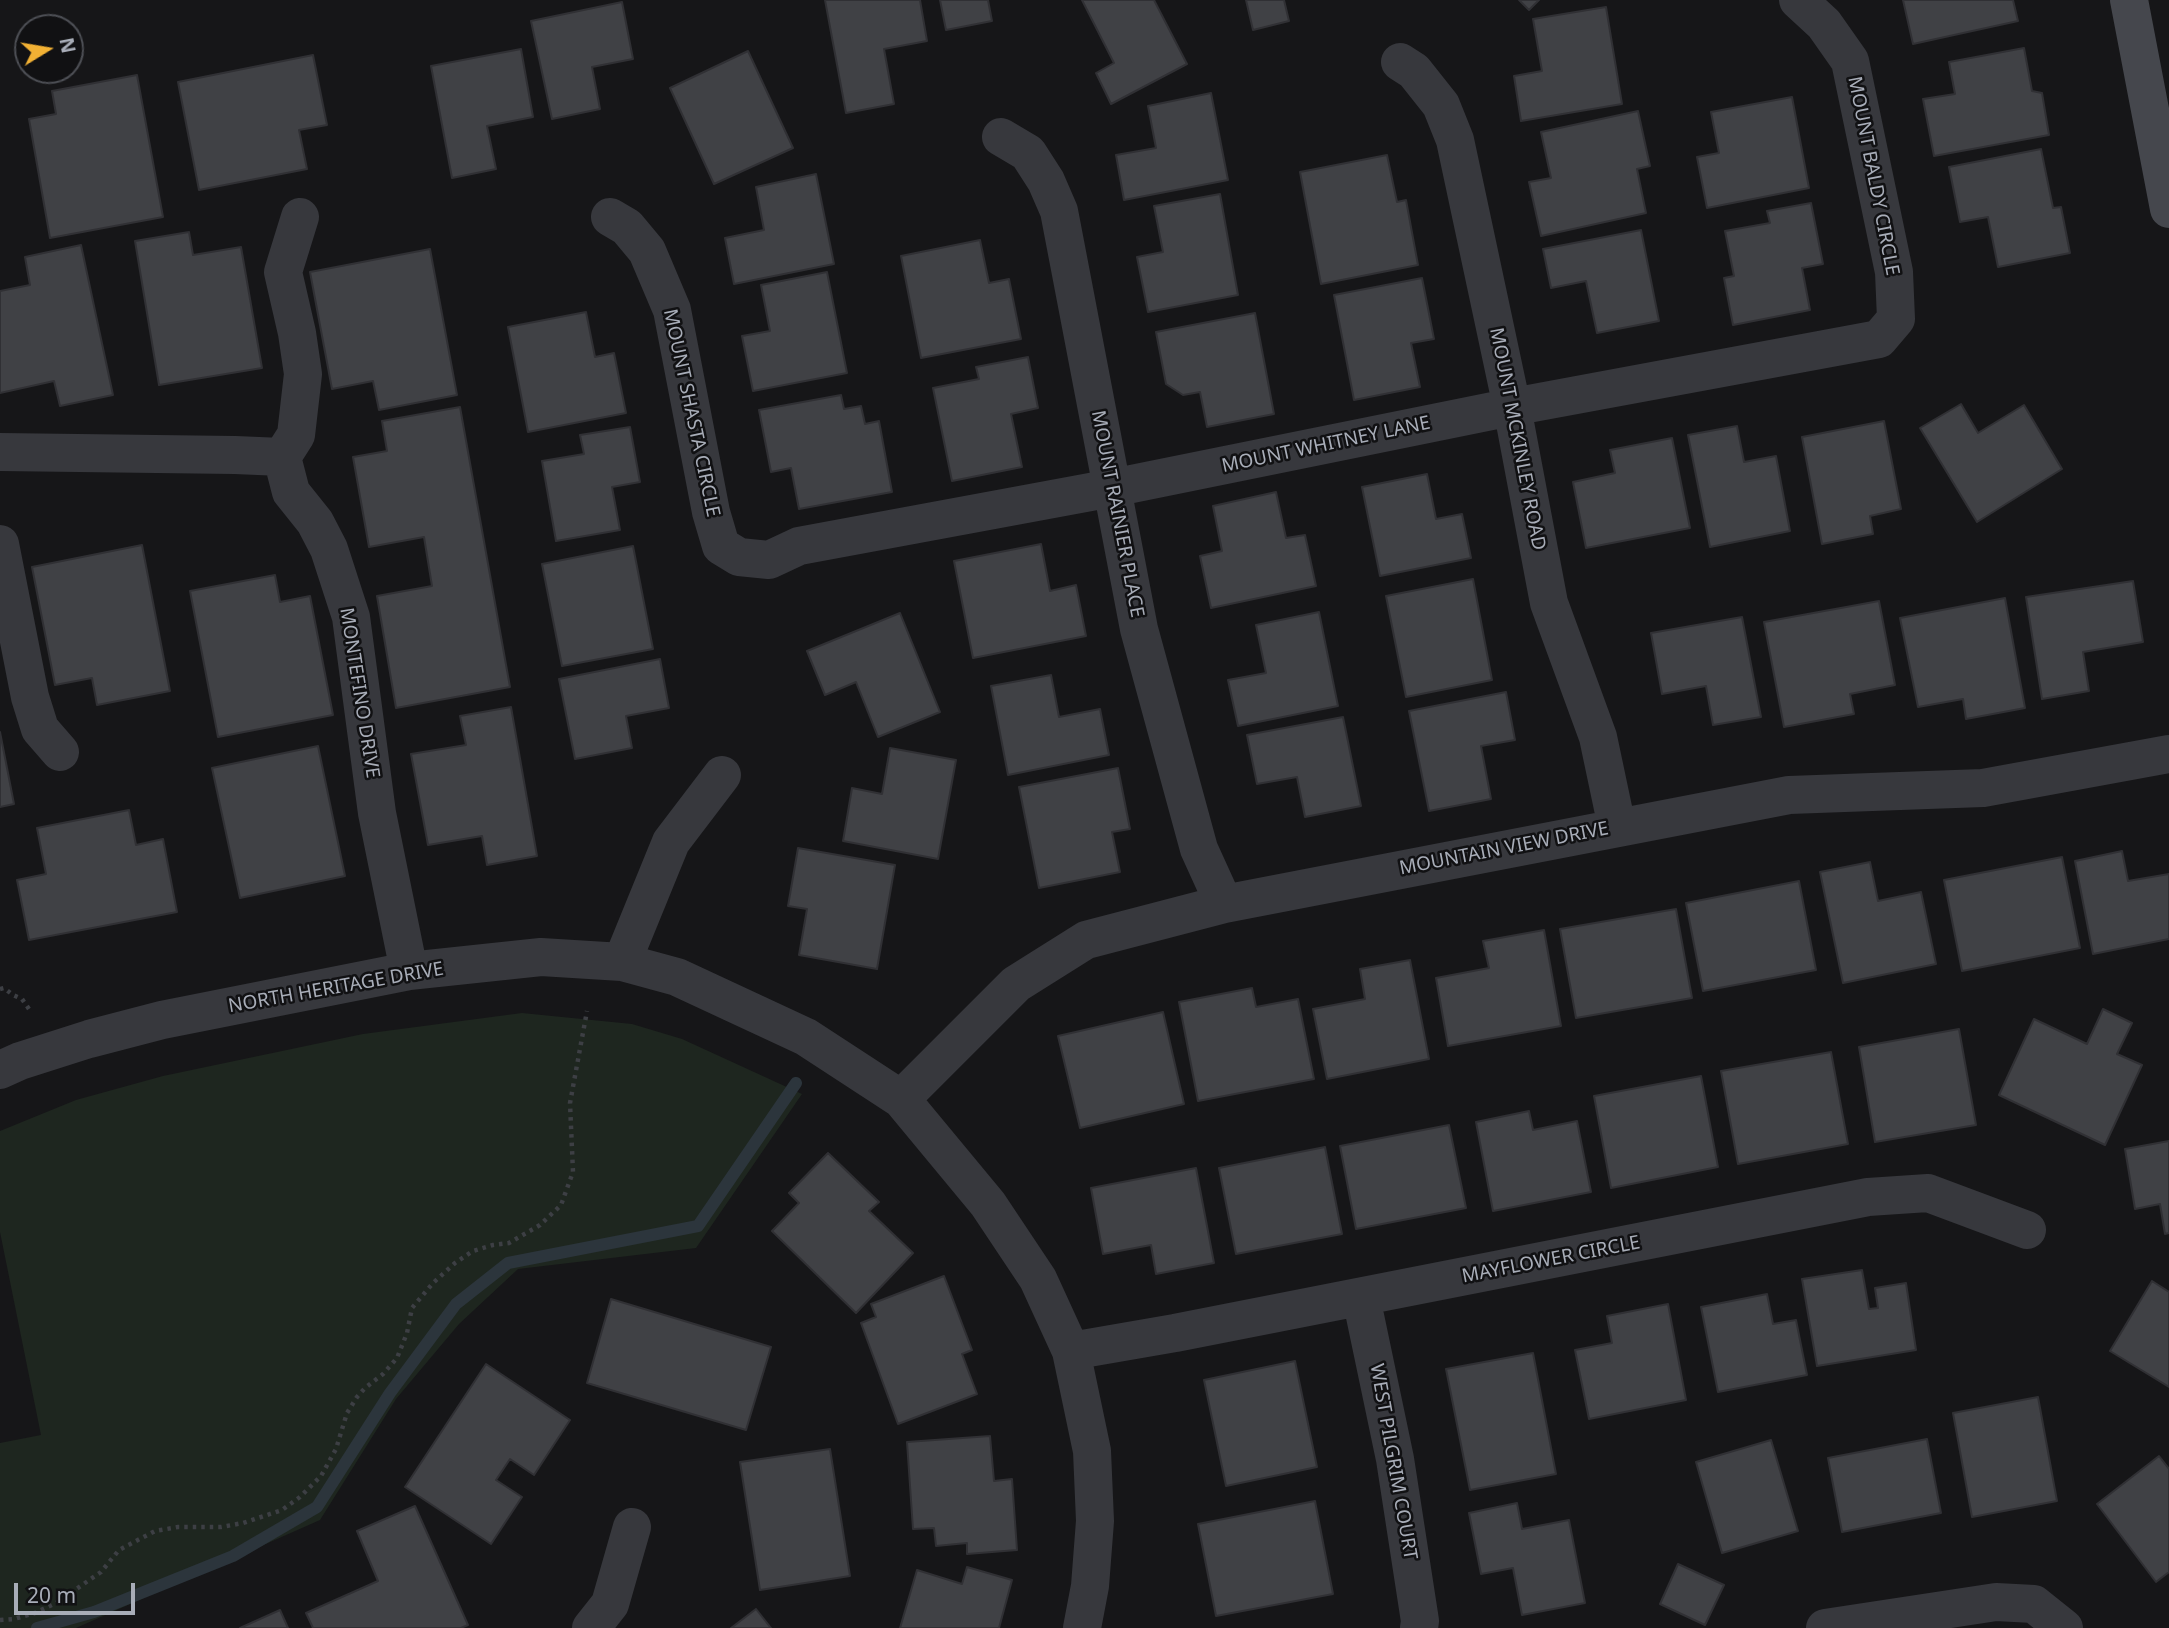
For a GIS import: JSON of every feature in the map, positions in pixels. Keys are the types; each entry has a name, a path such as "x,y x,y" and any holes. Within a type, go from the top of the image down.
{"street":[{"name":"MOUNT BALDY CIRCLE","path":"1798,0 1824,24 1850,61 1894,272 1896,319 1879,339 1854,345"},
{"path":"2129,0 2169,209"},
{"name":"MOUNT MCKINLEY ROAD","path":"1400,62 1414,71 1441,104 1455,140 1512,407 1549,603 1598,737 1617,827"},
{"name":"MOUNT RAINIER PLACE","path":"1001,137 1028,153 1046,181 1059,211 1139,629 1199,849 1224,904"},
{"path":"0,452 235,454 282,457 296,435 303,374 283,272 300,217"},
{"name":"MOUNT SHASTA CIRCLE","path":"610,217 627,227 647,251 671,310 711,512 721,546 739,557 769,560 799,546"},
{"name":"MOUNT WHITNEY LANE","path":"799,546 1112,488 1512,407 1854,345"},
{"name":"MONTEFINO DRIVE","path":"282,457 291,492 315,522 329,549 351,617 377,813 409,971"},
{"path":"0,544 30,697 40,729 60,752"},
{"name":"MOUNTAIN VIEW DRIVE","path":"901,1099 1016,984 1086,940 1224,904 1789,795 1983,788 2169,754"},
{"path":"622,962 671,842 722,775"},
{"name":"NORTH HERITAGE DRIVE","path":"0,1070 20,1060 162,1020 409,971 541,957 622,962 677,977 806,1037 901,1099 988,1204 1038,1279 1071,1351 1092,1451 1095,1521 1090,1586 1082,1628"},
{"name":"MAYFLOWER CIRCLE","path":"1071,1351 1868,1197 1928,1193 2027,1230"},
{"name":"WEST PILGRIM COURT","path":"1361,1297 1395,1459 1419,1628"},
{"path":"591,1628 610,1604 632,1527"},
{"path":"1825,1628 1996,1602 2034,1604 2064,1628"}],"path":[{"path":"0,989 4,988 22,999 29,1009"},
{"path":"0,1620 35,1614 56,1603 101,1572 119,1550 155,1531 243,1523 282,1510 321,1476 336,1449 347,1413 365,1388 397,1358 407,1333 412,1308 433,1283 473,1251 509,1243 540,1225 561,1205 573,1172 570,1103 587,1011"}],"shaded area":[{"path":"522,1013 632,1024 682,1039 802,1094 696,1248 518,1269 459,1324 396,1399 320,1520 76,1628 0,1628 0,1443 41,1435 0,1232 0,1131 76,1100 163,1076 363,1034"}],"building":[{"path":"825,0 920,0 927,41 884,49 894,104 846,113"},
{"path":"940,0 988,0 992,21 946,30"},
{"path":"1082,0 1154,0 1187,64 1111,104 1096,73 1114,63"},
{"path":"1246,0 1284,0 1289,21 1253,30"},
{"path":"1519,0 1539,0 1529,10"},
{"path":"1903,0 2013,0 2018,21 1913,44"},
{"path":"622,2 633,59 592,67 600,109 552,119 531,21"},
{"path":"1606,7 1622,104 1521,121 1514,76 1542,71 1533,19"},
{"path":"2024,48 2032,91 2042,93 2049,135 1934,156 1923,99 1955,94 1949,62"},
{"path":"521,49 533,117 487,126 496,169 452,178 431,66"},
{"path":"748,51 793,148 714,184 670,88"},
{"path":"313,55 327,125 299,130 307,169 199,190 178,82"},
{"path":"137,75 163,217 50,238 29,119 56,114 52,91"},
{"path":"1211,93 1228,180 1124,200 1116,155 1156,148 1148,106"},
{"path":"1792,97 1809,188 1707,208 1697,157 1719,153 1711,112"},
{"path":"1638,111 1650,166 1637,169 1646,213 1541,236 1529,182 1551,178 1541,132"},
{"path":"2041,149 2053,208 2061,207 2070,253 1998,267 1988,217 1960,222 1949,167"},
{"path":"1387,155 1397,202 1406,200 1418,265 1321,284 1300,172"},
{"path":"816,174 834,264 734,284 725,238 764,230 756,187"},
{"path":"1220,194 1238,295 1148,312 1137,257 1163,252 1154,206"},
{"path":"1811,203 1823,264 1802,268 1810,310 1733,325 1724,278 1734,276 1725,231 1770,223 1767,211"},
{"path":"1641,230 1659,321 1597,333 1586,281 1551,288 1543,249"},
{"path":"189,232 193,255 241,247 262,368 159,385 135,241"},
{"path":"980,240 989,283 1009,279 1021,339 921,358 901,256"},
{"path":"81,245 113,395 60,406 54,381 0,393 0,291 30,285 25,257"},
{"path":"430,249 457,395 379,410 373,381 332,389 310,272"},
{"path":"827,272 847,373 753,391 742,336 770,331 761,285"},
{"path":"1422,278 1434,339 1411,343 1420,387 1354,400 1334,295"},
{"path":"586,312 595,357 614,353 626,413 528,432 508,327"},
{"path":"1255,313 1274,414 1207,427 1200,392 1183,395 1166,384 1156,332"},
{"path":"1028,357 1038,408 1011,414 1022,467 952,481 933,388 979,379 976,367"},
{"path":"841,395 844,409 861,406 865,424 879,421 892,492 799,509 791,468 771,472 759,410"},
{"path":"1961,404 1978,433 2024,405 2062,469 1977,522 1920,428"},
{"path":"460,407 510,687 396,708 377,596 432,586 424,537 369,547 353,457 387,451 382,421"},
{"path":"1884,421 1901,509 1870,516 1873,534 1822,544 1802,437"},
{"path":"1737,426 1744,462 1776,456 1790,531 1710,547 1688,435"},
{"path":"630,427 640,482 612,487 620,530 556,541 542,461 584,454 580,435"},
{"path":"1672,438 1690,528 1586,548 1573,482 1615,473 1610,450"},
{"path":"1427,474 1436,519 1462,514 1471,558 1380,576 1362,487"},
{"path":"1276,492 1286,538 1305,535 1316,586 1211,608 1200,556 1222,551 1213,506"},
{"path":"1041,544 1050,591 1076,585 1086,636 973,658 954,561"},
{"path":"142,545 170,691 97,705 92,678 55,685 32,567"},
{"path":"633,546 653,649 562,666 542,564"},
{"path":"275,575 280,602 310,596 333,715 218,737 190,591"},
{"path":"1473,579 1492,680 1406,697 1386,596"},
{"path":"2133,581 2143,642 2083,652 2089,691 2042,699 2026,597"},
{"path":"2005,598 2025,708 1966,719 1963,699 1918,707 1900,618"},
{"path":"1879,601 1895,685 1850,694 1854,714 1784,727 1764,622"},
{"path":"1319,612 1338,706 1238,726 1228,680 1266,673 1256,625"},
{"path":"900,613 940,712 878,737 856,682 825,695 807,651"},
{"path":"1742,617 1761,717 1713,725 1706,686 1662,694 1651,633"},
{"path":"660,659 669,708 626,716 632,748 575,759 559,679"},
{"path":"1051,675 1059,717 1100,709 1109,755 1008,775 991,686"},
{"path":"1506,692 1515,740 1481,746 1491,799 1429,811 1409,711"},
{"path":"511,707 537,856 487,865 482,836 428,845 411,754 466,745 460,716"},
{"path":"1343,717 1361,806 1305,817 1297,777 1257,784 1247,735"},
{"path":"0,732 14,804 0,807"},
{"path":"318,746 345,876 240,898 212,768"},
{"path":"890,748 956,760 938,859 843,841 852,788 882,794"},
{"path":"1118,768 1130,829 1112,832 1120,872 1039,888 1019,787"},
{"path":"129,810 136,845 163,839 177,912 29,940 17,880 46,874 37,828"},
{"path":"798,848 895,865 877,969 799,955 807,909 788,906"},
{"path":"2122,851 2128,881 2169,874 2169,939 2093,954 2075,861"},
{"path":"2062,857 2080,948 1962,971 1944,880"},
{"path":"1870,862 1878,901 1921,892 1936,964 1843,983 1820,872"},
{"path":"1799,881 1816,970 1703,991 1686,903"},
{"path":"1676,909 1692,998 1576,1018 1560,929"},
{"path":"1544,930 1561,1026 1448,1046 1436,978 1489,968 1483,941"},
{"path":"1410,960 1429,1059 1327,1079 1313,1009 1365,999 1360,969"},
{"path":"1252,988 1256,1007 1298,999 1314,1079 1198,1101 1179,1002"},
{"path":"2103,1009 2132,1023 2117,1054 2142,1065 2105,1145 1999,1095 2034,1019 2087,1044"},
{"path":"1163,1012 1184,1104 1080,1128 1058,1036"},
{"path":"1959,1029 1976,1125 1875,1142 1859,1047"},
{"path":"1831,1052 1848,1144 1738,1164 1721,1071"},
{"path":"1701,1076 1718,1167 1611,1188 1594,1096"},
{"path":"1529,1111 1533,1130 1577,1121 1591,1192 1493,1211 1476,1122"},
{"path":"1449,1125 1466,1208 1356,1229 1340,1146"},
{"path":"2169,1141 2169,1233 2165,1234 2160,1204 2135,1209 2125,1149"},
{"path":"1325,1147 1342,1234 1236,1254 1219,1168"},
{"path":"828,1153 879,1202 869,1211 913,1253 856,1313 772,1231 799,1203 789,1193"},
{"path":"1196,1168 1214,1263 1156,1274 1151,1245 1103,1254 1091,1188"},
{"path":"1862,1270 1869,1309 1878,1308 1875,1288 1906,1283 1916,1350 1817,1366 1802,1279"},
{"path":"944,1276 972,1350 962,1354 977,1394 898,1424 861,1323 876,1317 871,1304"},
{"path":"2152,1281 2169,1292 2169,1387 2110,1351"},
{"path":"1767,1294 1773,1324 1796,1320 1807,1375 1718,1392 1701,1307"},
{"path":"611,1299 771,1347 746,1430 587,1383"},
{"path":"1668,1304 1686,1400 1589,1419 1575,1350 1612,1343 1607,1316"},
{"path":"1533,1353 1556,1474 1470,1490 1446,1369"},
{"path":"1295,1361 1317,1467 1226,1486 1204,1380"},
{"path":"486,1364 570,1420 534,1475 510,1459 496,1480 522,1497 491,1544 405,1487"},
{"path":"2038,1397 2057,1501 1972,1517 1953,1413"},
{"path":"990,1436 994,1481 1012,1479 1017,1550 967,1554 967,1543 936,1546 934,1528 913,1529 907,1442"},
{"path":"1927,1439 1941,1513 1842,1532 1828,1458"},
{"path":"1771,1440 1798,1531 1722,1553 1696,1462"},
{"path":"830,1449 850,1576 760,1590 740,1462"},
{"path":"2159,1456 2169,1469 2169,1572 2156,1582 2097,1504"},
{"path":"1315,1501 1333,1594 1216,1616 1198,1524"},
{"path":"1517,1503 1522,1529 1569,1520 1585,1603 1522,1615 1513,1568 1481,1574 1469,1513"},
{"path":"415,1506 468,1625 461,1628 313,1628 306,1613 378,1581 357,1531"},
{"path":"1678,1564 1724,1585 1705,1625 1660,1604"},
{"path":"967,1567 1012,1580 999,1628 900,1628 917,1570 962,1584"},
{"path":"756,1609 771,1628 731,1628"},
{"path":"280,1610 288,1628 240,1628"}],"waterway":[{"path":"37,1628 94,1612 233,1556 317,1507 390,1393 456,1304 508,1263 698,1226 796,1083"}]}
